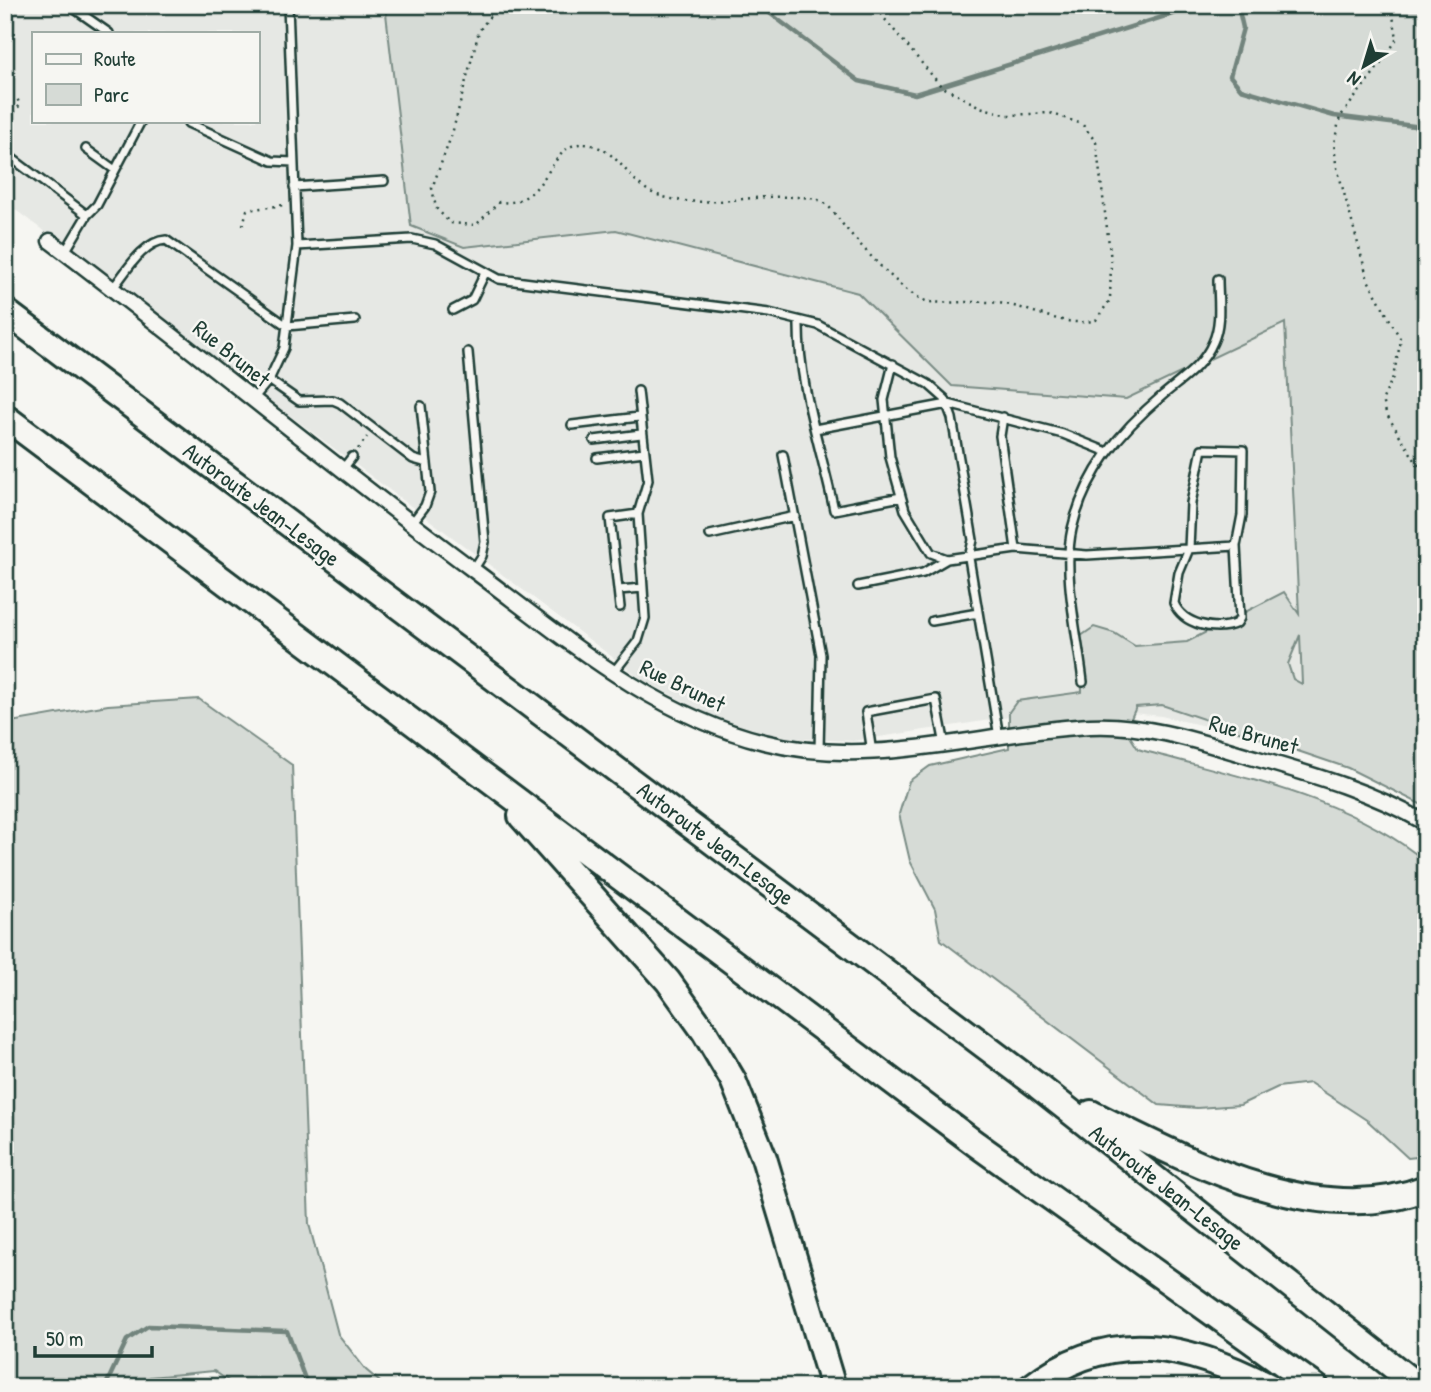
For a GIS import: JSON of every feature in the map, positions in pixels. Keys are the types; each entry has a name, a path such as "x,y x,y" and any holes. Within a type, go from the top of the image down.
{"highway":[{"name":"Autoroute Jean-Lesage","path":"5,311 1038,1086 1419,1387"},
{"path":"5,417 976,1144 1316,1387"},
{"path":"488,779 668,981 724,1063 757,1138 834,1387"},
{"path":"1038,1086 1183,1158 1269,1188 1357,1201 1397,1197 1426,1188"},
{"path":"1031,1387 1056,1370 1081,1359 1108,1351 1149,1348 1200,1355 1270,1387"}],"street":[{"name":"Rue Brunet","path":"50,241 342,470 612,674 664,704 713,727 766,743 820,752 872,753 1100,726 1179,737 1348,785 1426,823"}],"lane":[{"path":"69,5 108,32"},
{"path":"253,399 269,380 282,355 297,246 288,5"},
{"path":"65,252 97,205 140,122"},
{"path":"188,123 272,160 293,162"},
{"path":"86,149 115,170"},
{"path":"5,153 88,215"},
{"path":"294,187 384,181"},
{"path":"297,246 412,239 435,244 485,273 516,282 769,313 836,332 938,391 948,404 973,540 969,558 999,738"},
{"path":"113,288 142,252 157,240 166,240 286,326 355,320"},
{"path":"453,310 472,300 485,273"},
{"path":"1083,681 1069,553 1077,514 1105,451 1138,417 1195,368 1209,349 1217,329 1218,279"},
{"path":"799,321 801,367 834,510 901,497"},
{"path":"468,352 485,542 482,556 473,570"},
{"path":"893,364 886,384 884,414 901,497 926,547 947,559"},
{"path":"269,380 299,401 333,400 341,403 413,459 427,463"},
{"path":"612,674 642,632 645,618 638,514 648,480 638,391"},
{"path":"815,429 948,404 1063,434 1105,451"},
{"path":"412,523 429,499 421,406"},
{"path":"572,425 639,417"},
{"path":"1003,417 1000,436 1016,549"},
{"path":"594,440 641,434"},
{"path":"1202,449 1243,450 1242,515 1237,546 1240,618 1237,623 1219,627 1187,619 1174,603 1179,573 1189,548 1192,503 1202,449"},
{"path":"597,458 644,452"},
{"path":"783,455 822,663 820,752"},
{"path":"342,470 352,457"},
{"path":"620,607 610,518 638,514"},
{"path":"710,535 795,516"},
{"path":"858,586 923,573 947,559 969,558 1016,549 1087,555 1237,546"},
{"path":"618,590 643,588"},
{"path":"932,621 978,613"},
{"path":"872,753 866,712 936,699 945,746"}],"path":[{"path":"498,5 479,31 452,134 432,188 436,208 450,223 476,225 499,202 515,204 532,195 547,172 570,147 584,144 613,155 638,186 659,196 706,202 769,195 816,199 830,206 844,226 904,287 928,302 1000,303 1079,325 1096,320 1110,300 1111,260 1096,142 1082,124 1050,113 1008,115 979,107 941,86 873,5"},
{"path":"1391,5 1397,38 1386,57 1340,117 1334,143 1336,164 1368,280 1401,340 1394,377 1383,399 1386,413 1426,478"},
{"path":"5,124 20,105 18,98"},
{"path":"243,225 247,210 278,205"}],"shaded area":[{"path":"5,5 385,5 411,226 464,247 616,230 858,293 952,386 1126,399 1285,322 1306,749 1161,716 1076,707 853,741 783,738 714,717 643,680 5,202"}],"green space":[{"path":"385,5 1426,5 1426,807 1348,768 1162,705 1136,707 1126,730 1138,749 1251,779 1326,804 1395,839 1426,862 1426,1156 1408,1158 1368,1121 1310,1083 1278,1087 1240,1105 1197,1108 1159,1105 941,940 935,909 910,861 899,814 909,781 930,766 1009,748 1009,712 1017,701 1082,692 1081,636 1094,627 1114,633 1135,646 1187,642 1284,592 1299,614 1285,323 1126,399 952,386 858,293 616,230 464,247 411,226","holes":["1300,635 1302,684 1293,679 1288,664"]},
{"path":"199,699 292,765 309,1224 338,1334 366,1370 386,1387 237,1387 214,1371 150,1377 142,1387 5,1387 5,723 108,705"}],"waterway":[{"path":"759,5 859,81 915,94 1201,5"},
{"path":"1230,5 1238,6 1243,28 1230,76 1241,89 1334,116 1414,126 1426,133"},
{"path":"1426,67 1426,72"},
{"path":"105,1387 127,1340 148,1326 287,1331 308,1387"}]}
